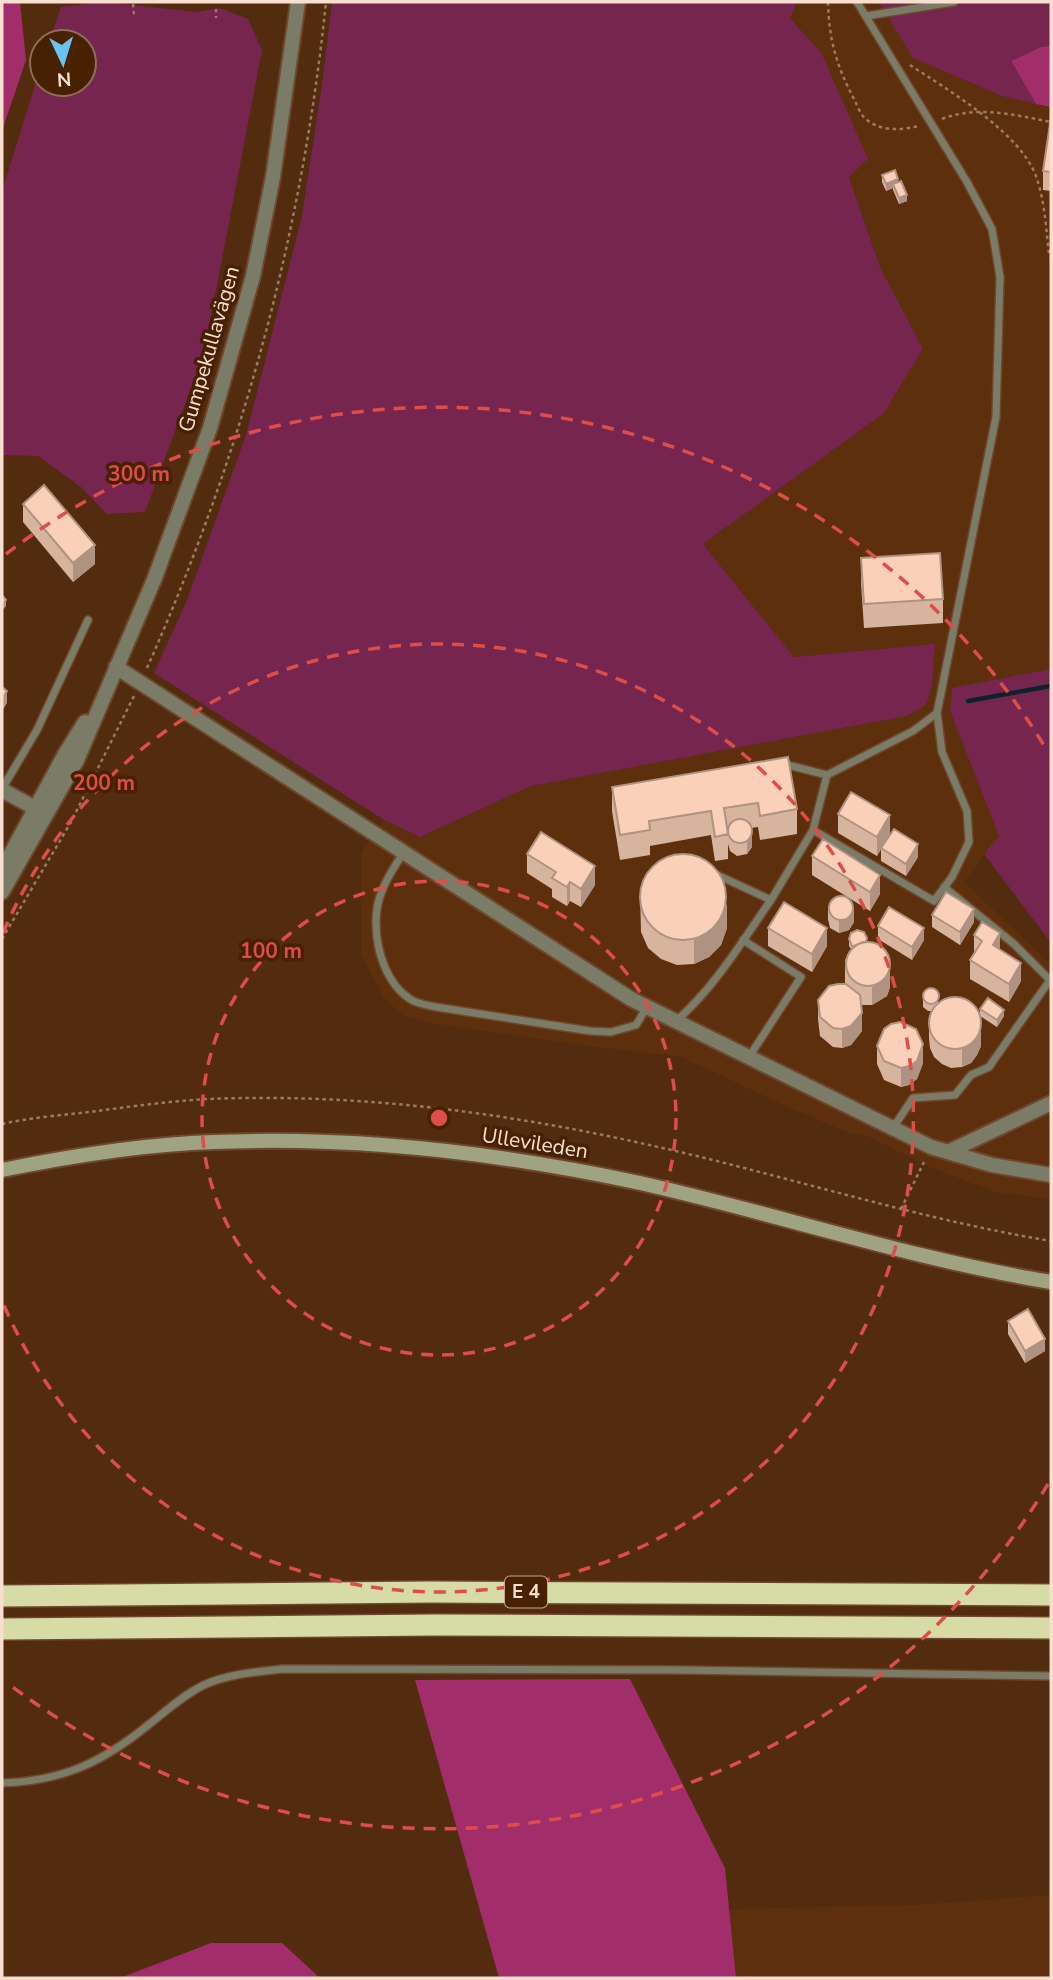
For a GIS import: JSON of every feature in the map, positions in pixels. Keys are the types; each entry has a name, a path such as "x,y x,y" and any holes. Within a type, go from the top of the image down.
{"highway":[{"name":"E 4","path":"2,1596 417,1592 1051,1595"},
{"name":"E 4","path":"2,1629 419,1625 1051,1628"}],"main road":[{"name":"Ullevileden","path":"2,1170 119,1150 212,1142 309,1141 433,1148 539,1163 641,1184 933,1259 1051,1282"}],"street":[{"name":"Gumpekullavägen","path":"2,892 42,812 65,754 104,692 116,667 180,514 210,428 253,276 273,177 298,2"},
{"path":"116,667 647,1007 931,1147 992,1165 1051,1175"},
{"path":"2,790 42,812"},
{"name":"Gumpekullavägen","path":"2,870 42,812"},
{"path":"948,1152 1051,1103"}],"lane":[{"path":"813,830 934,901 969,842 967,811 942,752 937,713 996,417 1000,277 992,229 967,182 857,2"},
{"path":"866,16 954,2"},
{"path":"2,790 37,730 88,620"},
{"path":"770,765 783,762 827,775 913,731 937,713"},
{"path":"675,1022 697,1003 720,976 771,900 813,830 827,775"},
{"path":"403,853 382,891 376,910 376,927 377,942 385,967 400,990 411,1000 449,1009 611,1032 636,1025 647,1007"},
{"path":"702,871 712,872 771,900"},
{"path":"893,1129 913,1098 955,1095 971,1075 989,1067 1050,980 1014,944 944,887"},
{"path":"743,940 801,977 749,1057"},
{"path":"2,1783 32,1782 88,1765 108,1754 204,1685 251,1672 681,1670 1051,1676"}],"path":[{"path":"133,4 134,15"},
{"path":"216,9 216,18"},
{"path":"886,50 978,111 1017,145 1037,176 1051,258"},
{"path":"2,1124 119,1108 209,1100 314,1100 435,1107 541,1123 647,1144 901,1209 1051,1241"},
{"path":"901,1209 931,1147"}],"shaded area":[{"path":"2,2 20,2 26,60 2,131"},
{"path":"106,2 196,12 220,8 248,19 262,50 204,353 145,512 107,514 82,488 38,456 2,455 2,191 31,98 98,98 98,28 54,28 61,7"},
{"path":"332,2 797,2 790,18 821,52 868,159 849,177 880,267 923,349 883,414 703,544 794,657 935,644 932,684 926,705 907,716 531,786 420,837 384,820 154,673 187,600 246,435 302,216"},
{"path":"797,2 879,2 914,58 1002,96 1051,107 1051,669 953,688 950,711 999,836 964,882 1051,964 1051,1199 995,1192 930,1167 865,1135 849,1133 797,1111 681,1057 430,1023 409,1017 383,996 361,955 361,853 384,820 420,837 531,786 907,716 926,705 935,644 794,657 703,544 883,414 923,349 880,267 849,177 867,159 821,52 790,17"},
{"path":"879,2 1051,2 1051,46 1041,47 1011,61 1036,104 1002,96 913,58"},
{"path":"1051,46 1051,107 1036,104 1011,61 1041,47"},
{"path":"1051,669 1051,943 984,854 999,836 950,711 952,688"},
{"path":"630,1679 725,1868 736,1978 499,1978 415,1680"},
{"path":"1051,1895 1051,1978 736,1978 728,1909 914,1905"},
{"path":"211,1943 282,1943 320,1978 120,1978"}],"building":[{"path":"1051,117 1051,172 1043,171"},
{"path":"895,170 898,179 886,184 882,175"},
{"path":"901,181 907,195 899,198 893,184"},
{"path":"44,485 95,545 73,563 23,504"},
{"path":"940,553 943,599 864,604 861,558"},
{"path":"788,757 797,809 760,816 758,803 724,808 728,834 715,837 711,811 649,821 650,830 620,835 612,787"},
{"path":"851,792 890,815 877,837 838,814"},
{"path":"740,819 751,826 752,831 745,842 740,843 729,836 728,831 735,820"},
{"path":"894,829 918,844 906,864 881,848"},
{"path":"541,832 595,866 581,889 570,882 567,887 552,878 556,872 527,854"},
{"path":"823,839 880,875 870,892 812,856"},
{"path":"675,854 691,854 714,866 723,880 726,897 723,914 714,928 691,940 675,940 659,933 647,921 640,905 640,889 647,873 659,861"},
{"path":"946,892 974,909 960,932 932,915"},
{"path":"841,896 850,899 853,908 850,917 841,920 832,917 829,908 832,899"},
{"path":"784,902 827,928 812,954 768,928"},
{"path":"889,907 924,928 912,947 878,926"},
{"path":"982,922 1000,933 993,945 1021,963 1009,984 970,960 982,941 974,935"},
{"path":"857,930 864,932 866,942 852,946 849,939 851,933"},
{"path":"868,942 877,943 884,948 889,955 889,973 884,980 877,985 868,986 859,985 852,980 847,973 846,964 847,955 852,948 859,943"},
{"path":"846,984 860,995 862,1013 851,1026 842,1029 833,1028 820,1017 818,1000 829,986"},
{"path":"928,988 934,988 939,996 937,1002 928,1004 923,999 923,993"},
{"path":"955,997 965,999 973,1005 979,1013 979,1033 973,1041 965,1047 955,1049 945,1047 937,1041 931,1033 929,1023 931,1013 937,1005 945,999"},
{"path":"988,998 1004,1010 997,1020 980,1009"},
{"path":"900,1022 916,1029 923,1044 917,1061 901,1068 884,1061 877,1046 884,1029"},
{"path":"1028,1309 1045,1339 1025,1351 1008,1321"}],"waterway":[{"path":"968,701 1051,686"}]}
